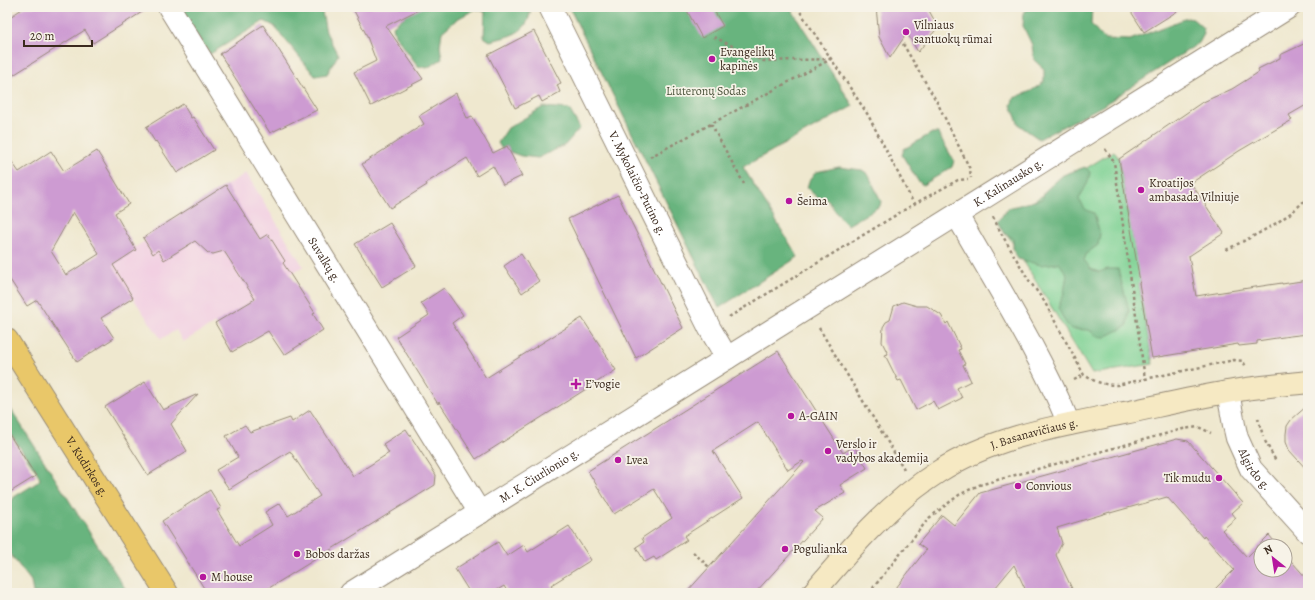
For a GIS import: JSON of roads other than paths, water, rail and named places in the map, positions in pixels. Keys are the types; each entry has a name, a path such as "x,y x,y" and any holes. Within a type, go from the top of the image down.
{"main road":[{"name":"V. Kudirkos g.","path":"7,340 167,593"},
{"name":"J. Basanavičiaus g.","path":"813,593 867,531 892,507 916,487 969,454 1033,432 1069,424 1228,392 1308,382"}],"street":[{"name":"Suvalkų g.","path":"169,7 480,513"},
{"name":"V. Mykolaičio-Putino g.","path":"550,7 710,329 727,358"},
{"name":"K. Kalinausko g.","path":"727,358 1092,130 1277,10"},
{"path":"957,215 1040,359 1069,424"},
{"name":"M. K. Čiurlionio g.","path":"351,593 727,358"},
{"name":"Algirdo g.","path":"1228,392 1234,425 1251,469 1308,532"}],"place":[{"name":"Vilniaus santuokų rūmai","path":"906,32"},
{"name":"Evangelikų kapinės","path":"712,59"},
{"name":"Kroatijos ambasada Vilniuje","path":"1141,190"},
{"name":"Šeima","path":"789,201"},
{"name":"E’vogie","path":"576,384"},
{"name":"A-GAIN","path":"791,416"},
{"name":"Verslo ir vadybos akademija","path":"828,451"},
{"name":"Lvea","path":"618,460"},
{"name":"Tik mudu","path":"1219,478"},
{"name":"Convious","path":"1018,486"},
{"name":"Pogulianka","path":"785,549"},
{"name":"Bobos daržas","path":"297,554"},
{"name":"M house","path":"203,577"}],"park label":[{"name":"Liuteronų Sodas","path":"706,91"}]}
